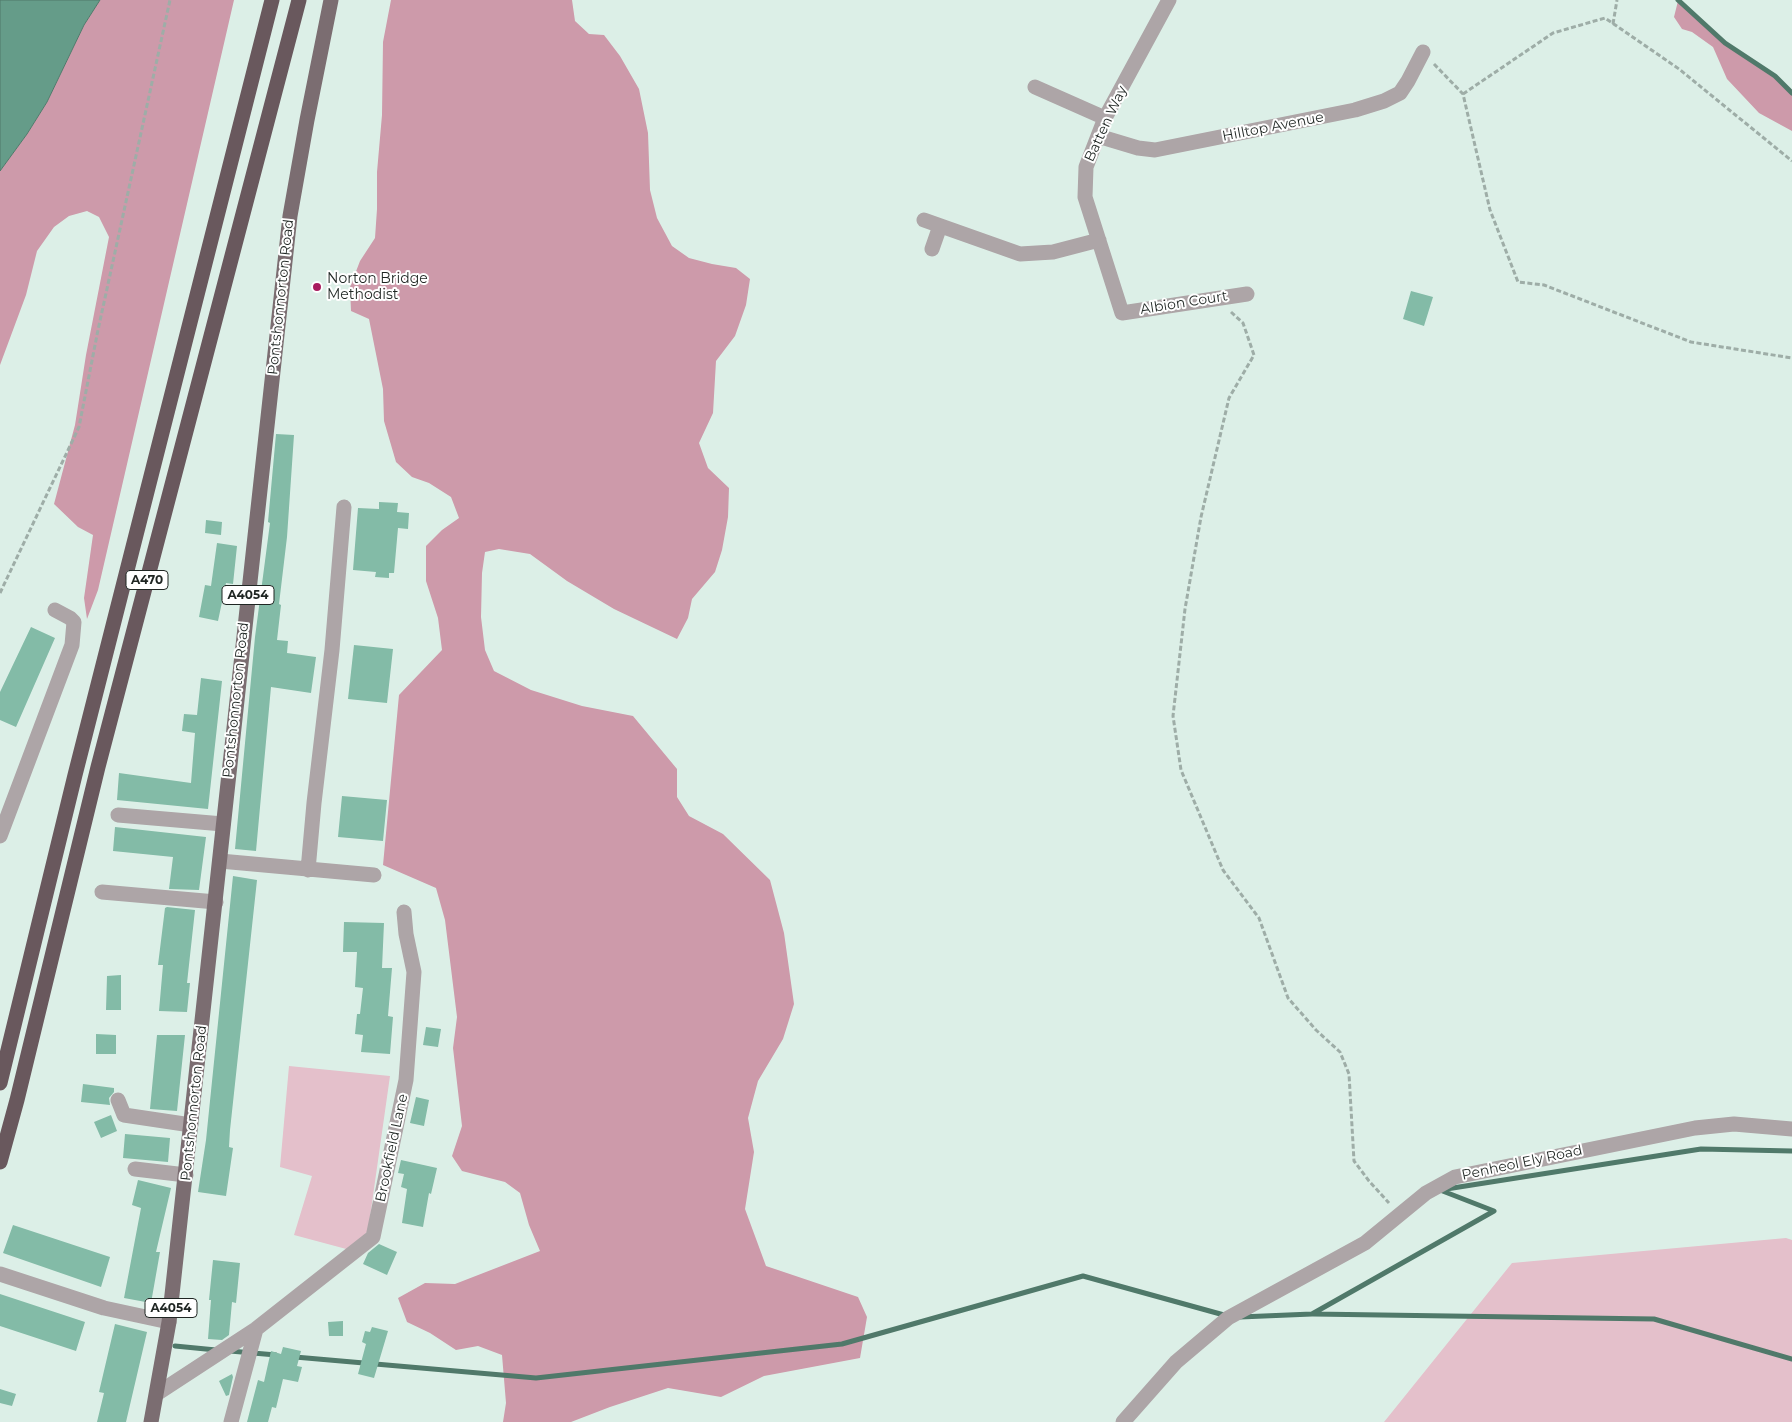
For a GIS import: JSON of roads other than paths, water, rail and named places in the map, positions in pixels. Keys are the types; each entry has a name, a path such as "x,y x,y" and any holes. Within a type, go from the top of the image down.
{"highway":[{"name":"A470","path":"0,1083 77,765 272,0"},
{"name":"A470","path":"0,1162 18,1100 98,767 299,0"}],"main road":[{"name":"Pontshonnorton Road","path":"169,1322 290,216 331,0"},
{"name":"A4054","path":"151,1422 158,1393 169,1322"}],"street":[{"name":"Batten Way","path":"1122,313 1085,197 1086,167 1105,118 1169,0"},
{"name":"Hilltop Avenue","path":"1098,136 1138,148 1155,150 1355,110 1384,101 1400,93 1423,52"},
{"path":"1035,87 1105,118"},
{"path":"924,220 1020,254 1053,252 1099,240"},
{"path":"932,249 940,226"},
{"name":"Albion Court","path":"1122,313 1247,294"},
{"path":"308,870 332,650 344,506"},
{"path":"0,836 72,645 74,622 55,610"},
{"path":"118,815 223,824"},
{"path":"220,861 374,875"},
{"path":"102,892 216,902"},
{"name":"Brookfield Lane","path":"158,1393 256,1329 373,1236 406,1080 414,972 406,934 404,912"},
{"path":"118,1100 124,1115 191,1125"},
{"name":"Penheol Ely Road","path":"1123,1422 1176,1362 1228,1318 1365,1243 1426,1193 1455,1177 1695,1128 1734,1124 1792,1130"},
{"path":"135,1169 186,1175"},
{"path":"0,1274 104,1308 169,1322"},
{"path":"231,1422 256,1329"}],"waterway":[{"path":"1678,0 1725,43 1775,76 1792,93"},
{"path":"1240,1317 1312,1314 1494,1211 1440,1190 1701,1149 1792,1151"},
{"path":"295,1357 536,1378 842,1344 1083,1276 1224,1315"},
{"path":"1313,1314 1654,1319 1792,1359"},
{"path":"175,1346 216,1350"},
{"path":"230,1351 276,1355"}],"place":[{"name":"Norton Bridge Methodist","path":"317,287"}]}
